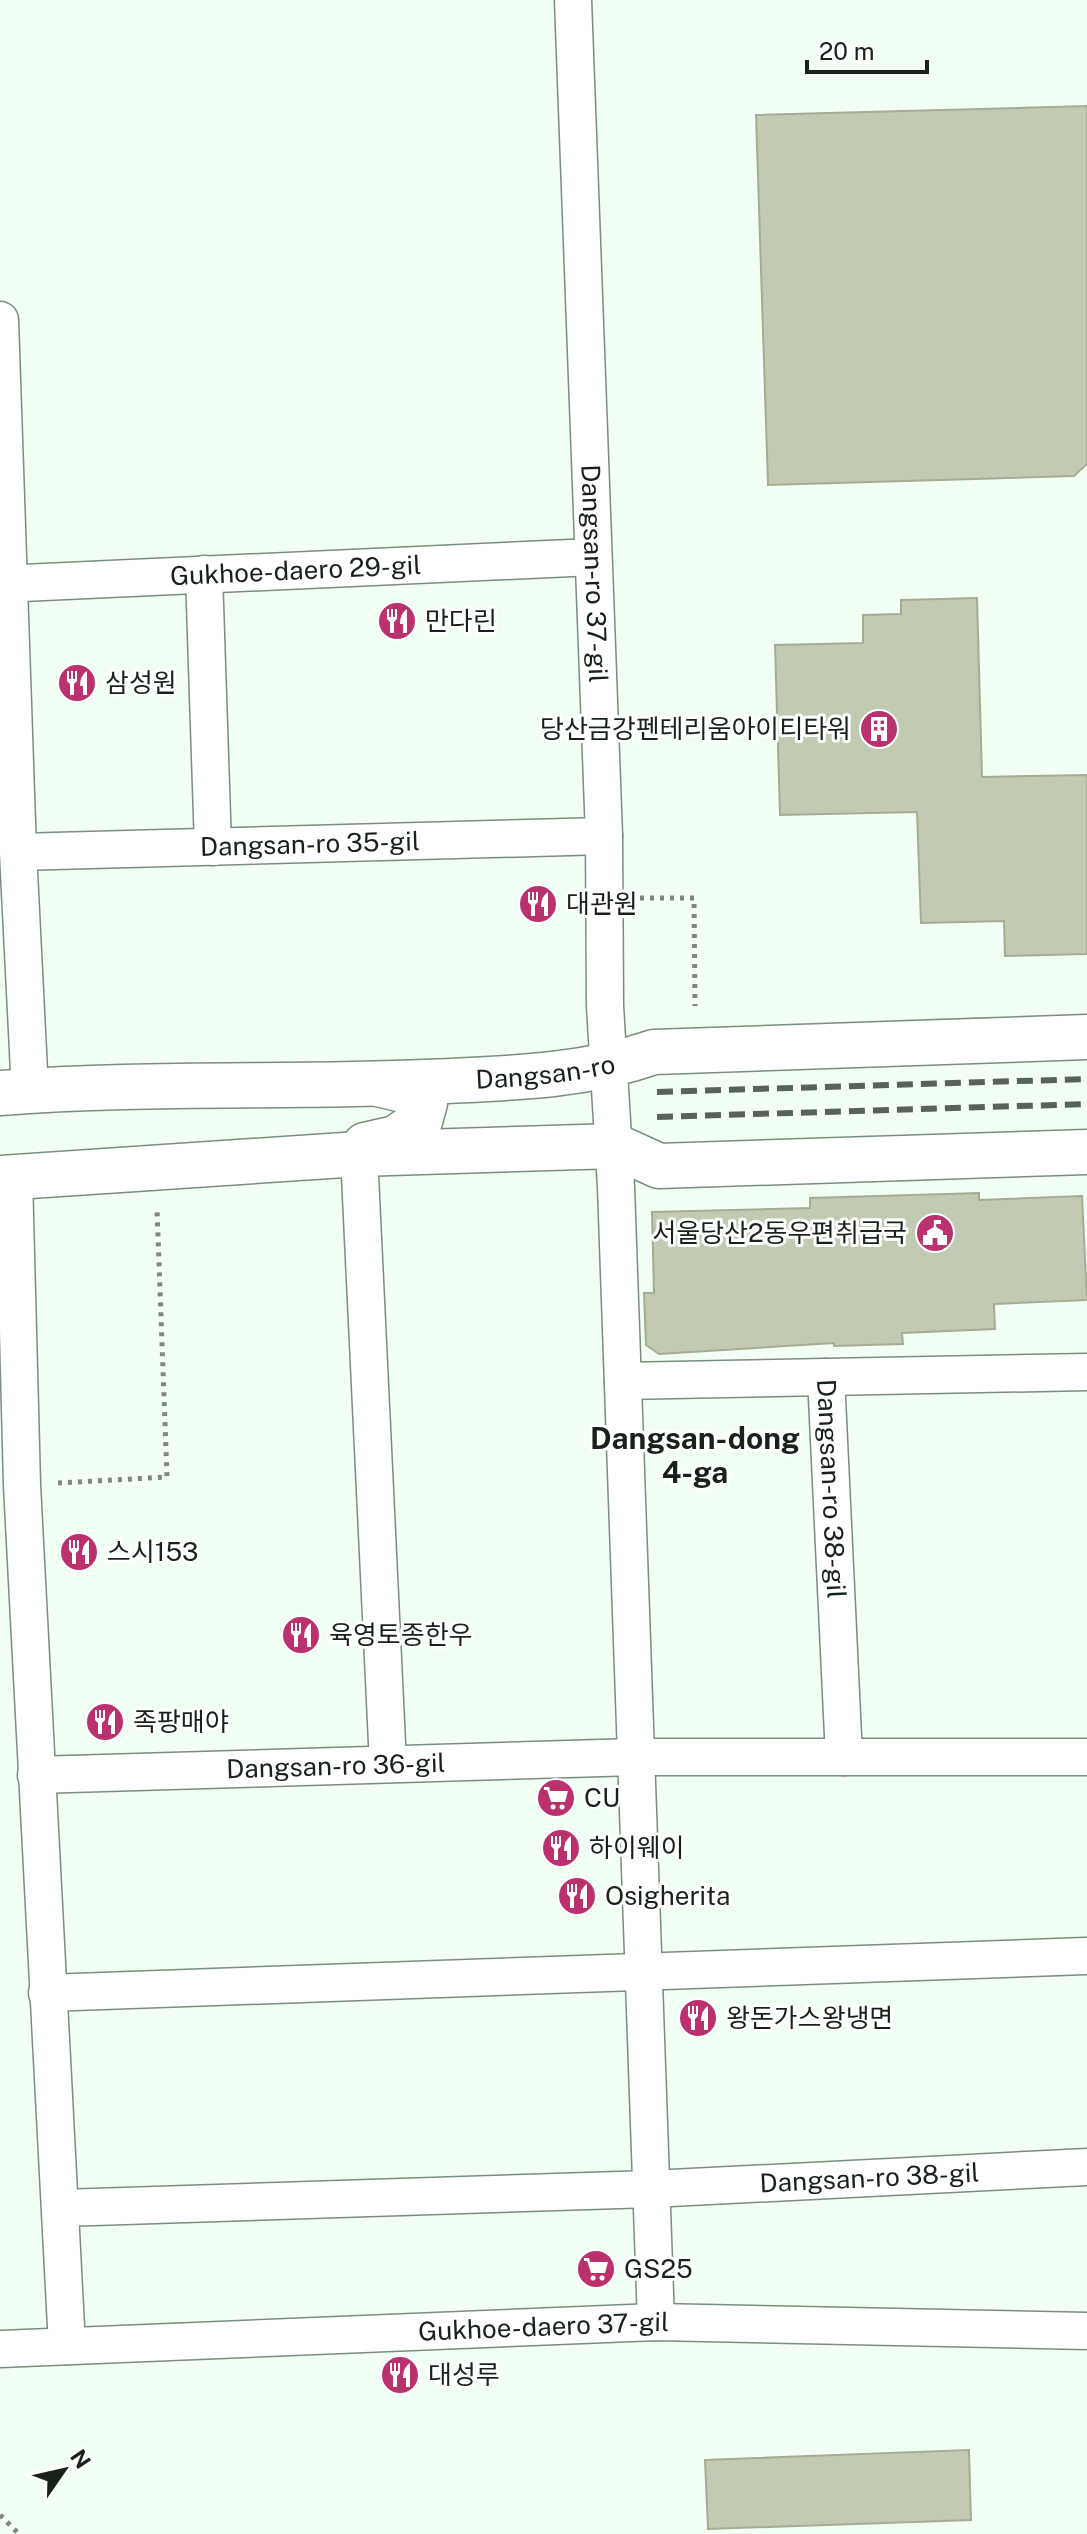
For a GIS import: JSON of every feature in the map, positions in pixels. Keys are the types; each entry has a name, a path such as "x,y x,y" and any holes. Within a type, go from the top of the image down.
{"main road":[{"name":"Dangsan-ro","path":"15,1092 375,1084 555,1076 611,1067 654,1052 1087,1037"},
{"path":"339,1155 396,1138 420,1121 425,1103 407,1091 375,1084"},
{"path":"7,1177 339,1155 615,1146 659,1166 1087,1152"}],"street":[{"name":"Dangsan-ro 37-gil","path":"573,0 604,836 605,1006 615,1146"},
{"path":"0,320 4,584 18,852 15,1092"},
{"name":"Gukhoe-daero 29-gil","path":"4,584 593,557"},
{"path":"204,574 213,847"},
{"name":"Dangsan-ro 35-gil","path":"18,852 604,836"},
{"path":"615,1146 656,2322"},
{"path":"339,1155 388,1764"},
{"path":"7,1177 67,2346"},
{"path":"826,1377 1087,1372"},
{"name":"Dangsan-ro 38-gil","path":"623,1381 826,1377 844,1757"},
{"path":"636,1757 1087,1757"},
{"name":"Dangsan-ro 36-gil","path":"36,1775 636,1757"},
{"path":"47,1993 1085,1956"},
{"name":"Dangsan-ro 38-gil","path":"651,2189 1087,2167"},
{"path":"62,2208 651,2189"},
{"name":"Gukhoe-daero 37-gil","path":"0,2349 656,2322 1087,2331"}],"path":[{"path":"604,898 694,898 695,1006"},
{"path":"22,1485 167,1477 157,1209"},
{"path":"0,2515 19,2534"}],"building":[{"path":"1087,106 1087,464 1074,476 768,485 756,115"},
{"name":"당산금강펜테리움아이티타워","path":"977,598 982,777 1087,775 1087,954 1005,956 1004,921 921,923 917,812 780,815 775,645 863,643 863,615 901,614 901,600"},
{"path":"979,1193 979,1200 1082,1196 1087,1300 994,1304 995,1329 902,1333 903,1344 834,1346 834,1343 659,1354 646,1345 644,1293 654,1293 652,1212 810,1208 810,1198"},
{"path":"969,2450 971,2520 708,2529 705,2460"}],"railway":[{"path":"657,1092 1087,1079"},
{"path":"657,1117 1087,1104"}],"place":[{"name":"만다린","path":"397,621"},
{"name":"삼성원","path":"77,683"},
{"name":"당산금강펜테리움아이티타워","path":"879,729"},
{"name":"대관원","path":"538,904"},
{"name":"서울당산2동우편취급국","path":"935,1233"},
{"name":"스시153","path":"79,1552"},
{"name":"육영토종한우","path":"301,1635"},
{"name":"족팡매야","path":"105,1722"},
{"name":"CU","path":"556,1798"},
{"name":"하이웨이","path":"561,1848"},
{"name":"Osigherita","path":"577,1896"},
{"name":"왕돈가스왕냉면","path":"698,2018"},
{"name":"GS25","path":"596,2269"},
{"name":"대성루","path":"400,2375"}],"district":[{"name":"Dangsan-dong 4-ga","path":"695,1456"}]}
